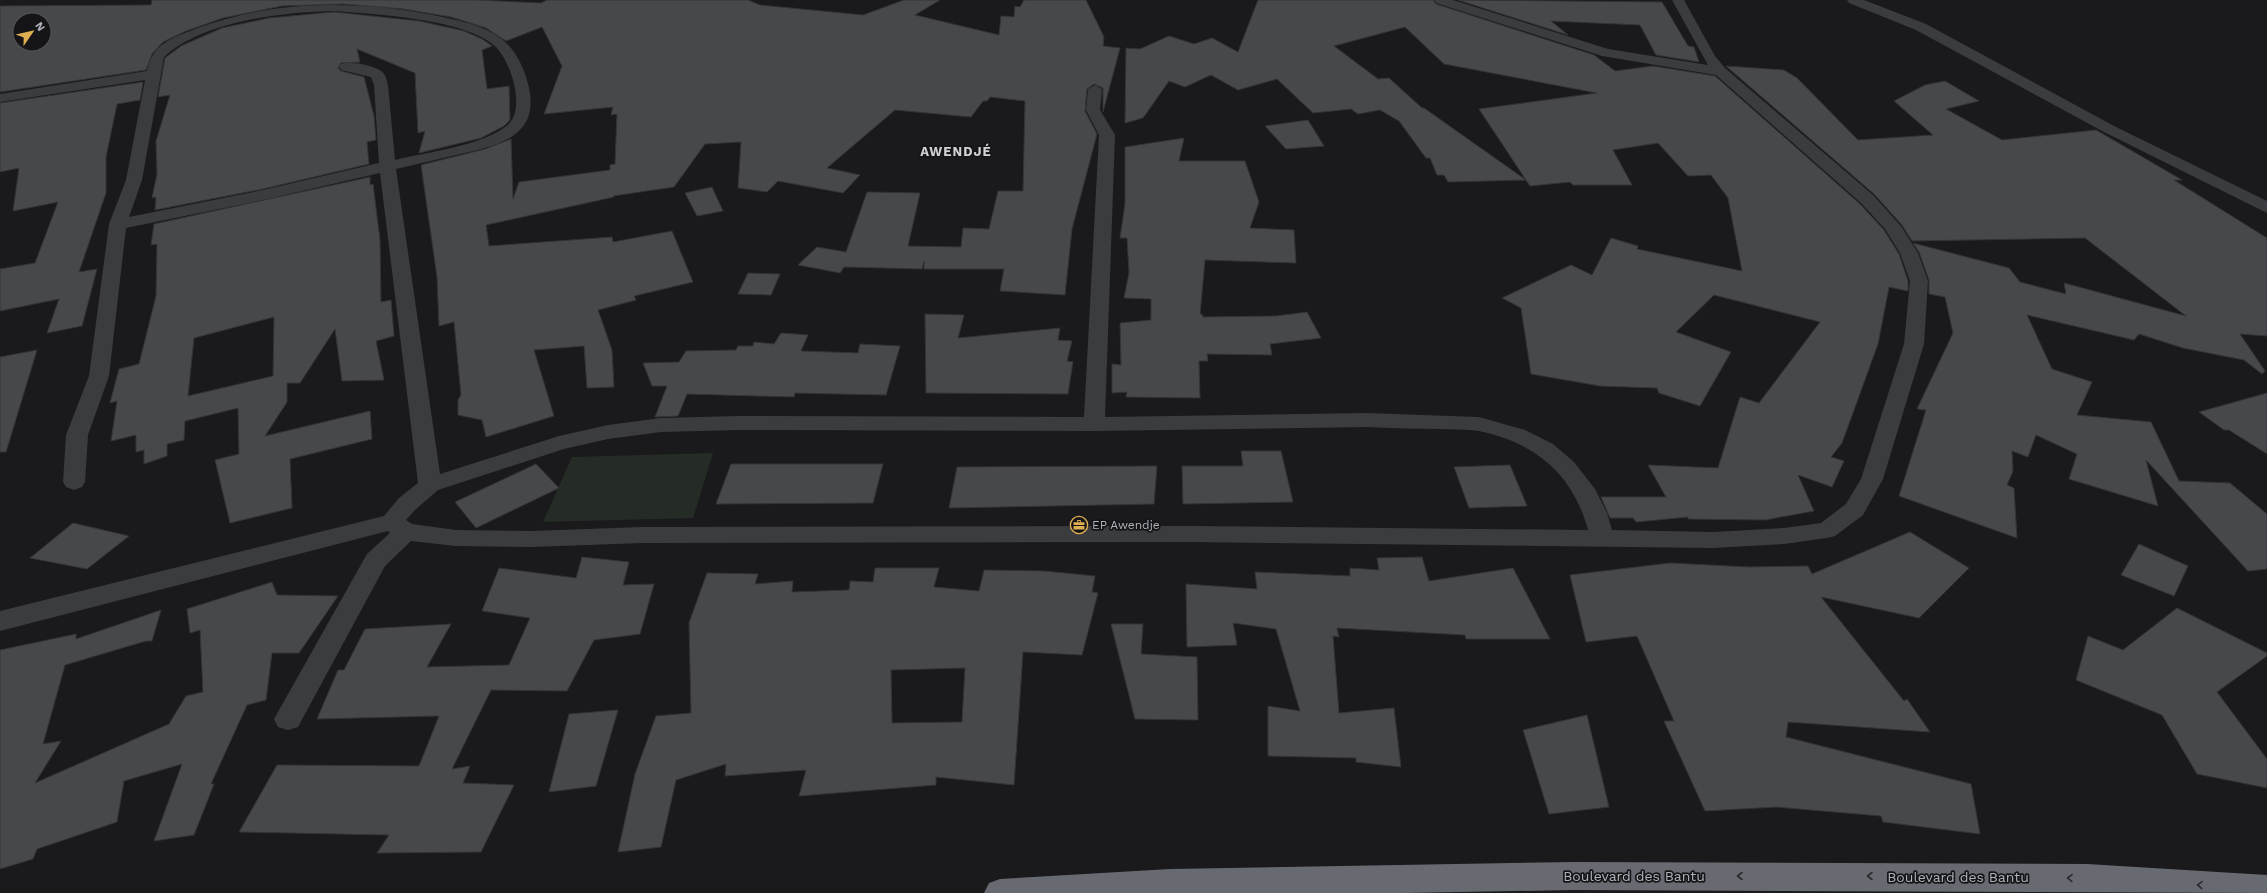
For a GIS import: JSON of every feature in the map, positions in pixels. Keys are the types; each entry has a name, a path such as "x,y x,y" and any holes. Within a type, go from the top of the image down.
{"highway":[{"name":"Boulevard des Bantu","path":"1000,893 1170,883 1574,876 2086,878 2267,889"}],"street":[{"path":"1440,0 1607,53 1720,71"},
{"path":"0,621 399,527 472,539 642,535 1190,534 1714,540 1784,536 1826,530 1855,509 1872,479 1914,344 1919,281 1909,253 1892,226 1867,199 1720,71 1709,57 1678,0"},
{"path":"1853,0 1921,27 2109,129 2267,208"},
{"path":"74,482 76,435 100,376 118,224 134,180 156,58 162,50 172,44 220,23 281,9 328,7 390,12 465,26 496,40 504,48 519,75 523,91 524,110 515,128 488,143 471,149 388,166 263,195 118,224"},
{"path":"346,67 362,68 377,74 380,85 394,223 430,485"},
{"path":"0,98 153,74"},
{"path":"1094,424 1107,151 1107,135 1093,110 1095,89"},
{"path":"288,719 376,560 399,527 407,504 430,485 559,443 608,432 661,425 738,423 1094,424 1366,420 1479,424 1517,435 1545,449 1566,467 1584,489 1595,513 1602,538"}],"shaded area":[{"path":"713,453 693,518 543,522 572,457"}],"building":[{"path":"152,0 478,0 541,3 547,0 748,0 760,5 863,15 904,0 940,0 915,15 999,35 1001,16 1014,17 1015,6 1020,7 1024,0 1086,0 1104,37 1103,46 1120,48 1103,112 1103,88 1094,84 1087,89 1085,111 1097,134 1072,229 1065,295 1000,291 1004,269 924,269 924,261 922,269 844,267 840,273 798,265 817,247 846,252 867,192 920,193 908,246 961,247 963,228 989,229 998,191 1023,191 1025,101 990,97 987,101 983,101 971,117 895,110 827,168 860,175 843,193 778,181 767,192 738,188 741,142 705,144 674,187 613,196 614,197 486,225 489,246 612,237 613,242 672,231 693,282 634,296 636,300 598,310 612,350 614,387 587,388 584,346 534,350 554,416 486,437 482,420 458,415 458,400 461,395 454,322 439,326 437,277 421,165 485,149 511,139 513,199 519,182 610,170 610,165 615,164 617,114 611,115 613,107 544,114 562,66 542,27 506,41 486,28 451,17 403,9 343,4 282,6 223,18 186,31 163,42 152,54 146,70 0,92 0,6 151,5"},
{"path":"1258,0 1433,0 1436,4 1594,55 1615,71 1653,66 1715,76 1860,204 1884,230 1899,254 1908,281 1908,291 1889,287 1878,344 1842,443 1831,457 1844,461 1832,487 1798,475 1814,511 1765,520 1688,519 1688,517 1636,522 1633,518 1610,518 1601,497 1666,497 1648,465 1718,468 1740,397 1759,403 1820,322 1714,295 1676,332 1731,352 1700,406 1659,393 1657,388 1600,386 1531,374 1521,308 1502,298 1571,265 1592,275 1611,238 1638,246 1637,249 1742,271 1728,198 1711,175 1688,176 1658,143 1613,150 1632,185 1573,185 1570,182 1530,186 1526,180 1448,182 1444,175 1437,175 1430,158 1426,158 1399,121 1380,110 1358,114 1351,109 1313,113 1277,79 1238,90 1211,75 1185,87 1169,81 1143,118 1125,123 1126,48 1140,49 1169,36 1194,44 1212,38 1238,52","holes":["1405,27 1444,64 1597,93 1479,109 1526,180 1422,108 1389,78 1378,79 1334,46"]},
{"path":"1458,0 1662,2 1688,46 1694,47 1699,62 1656,55 1640,25 1551,21 1568,35"},
{"path":"334,12 419,21 464,31 482,39 492,46 482,50 487,89 509,86 510,120 504,126 481,138 419,153 425,131 418,133 415,73 357,49 360,62 341,63 338,68 341,71 364,77 374,116 376,140 367,142 369,164 263,189 155,210 156,197 152,198 157,174 156,141 170,95 158,97 165,58 181,46 222,28 269,18"},
{"path":"1726,66 1784,70 1797,78 1858,140 1933,135 1894,101 1925,85 1945,81 1979,101 1946,109 2002,140 2096,130 2182,180 2174,180 2267,238 2267,336 2240,334 2265,371 2262,374 2244,360 2183,348 2139,334 2134,340 2027,315 2052,369 2092,382 2077,415 2151,422 2179,481 2230,483 2267,514 2267,569 2248,571 2146,460 2158,506 2069,479 2077,454 2036,435 2028,457 2012,451 2013,471 2007,485 2014,488 2017,538 1899,496 1926,410 1917,409 1953,333 1945,297 1929,294 1929,280 1919,252 1913,243 2009,268 2020,282 2066,294 2064,283 2186,316 2085,238 1912,241 1902,225 1874,194"},
{"path":"143,82 140,100 117,104 106,157 106,193 79,272 97,269 82,326 47,333 59,299 0,311 0,269 35,263 58,202 13,211 19,168 0,172 0,103"},
{"path":"1308,120 1324,146 1286,149 1265,126"},
{"path":"1184,138 1179,161 1245,161 1259,202 1250,228 1294,230 1296,263 1205,260 1200,314 1202,314 1203,317 1276,316 1307,312 1321,338 1270,344 1272,355 1207,354 1208,361 1199,361 1200,398 1126,397 1127,392 1112,393 1112,364 1121,365 1120,323 1151,320 1151,299 1124,298 1129,273 1127,238 1120,238 1125,204 1125,147"},
{"path":"370,177 370,185 373,184 380,240 381,302 391,300 394,336 376,341 384,380 342,381 335,329 300,383 287,383 287,402 265,436 370,411 372,439 290,459 292,508 230,523 215,460 239,454 238,408 185,421 184,440 167,444 167,456 144,464 144,450 136,452 136,435 111,441 117,401 110,403 119,369 139,364 156,296 157,244 151,245 154,224","holes":["274,317 273,376 188,396 194,338"]},
{"path":"712,187 723,211 697,216 685,193"},
{"path":"748,273 780,274 771,295 738,294"},
{"path":"925,314 964,315 958,338 1060,328 1058,340 1072,341 1067,361 1073,362 1068,394 926,393"},
{"path":"781,333 808,335 801,351 858,353 860,344 900,346 886,395 795,393 794,397 687,394 678,416 655,417 667,386 652,386 643,363 679,362 686,351 736,350 738,346 753,346 754,342 774,344"},
{"path":"37,350 6,452 0,452 0,357"},
{"path":"2267,393 2267,454 2229,430 2224,430 2199,412"},
{"path":"1241,451 1281,451 1293,502 1183,504 1182,466 1243,466"},
{"path":"536,464 559,488 476,528 455,502"},
{"path":"731,464 883,464 873,503 716,504"},
{"path":"1510,465 1527,506 1469,508 1454,467"},
{"path":"1157,466 1154,504 949,508 957,467"},
{"path":"73,523 129,536 87,569 30,558"},
{"path":"1910,532 1969,568 1919,618 1821,597 1904,701 1907,699 1930,732 1788,722 1786,737 1971,784 1980,834 1883,822 1881,816 1776,807 1705,811 1664,721 1674,721 1637,636 1586,642 1570,575 1670,563 1749,567 1808,566 1812,574"},
{"path":"2139,544 2188,566 2174,596 2121,575"},
{"path":"582,557 629,562 623,585 654,584 640,634 594,640 567,691 491,690 452,769 470,766 463,783 514,785 481,852 377,853 389,835 239,832 277,765 419,766 439,716 317,719 338,670 344,670 365,629 451,624 427,667 509,665 530,618 482,611 499,568 576,578"},
{"path":"1422,557 1429,581 1513,568 1550,639 1466,639 1465,635 1337,628 1339,637 1333,636 1339,713 1394,708 1401,767 1356,762 1356,758 1268,756 1268,706 1300,711 1276,629 1233,623 1237,645 1187,647 1186,584 1257,589 1255,572 1350,576 1350,568 1379,570 1377,558"},
{"path":"875,568 939,568 934,587 979,591 984,570 1044,571 1095,576 1092,592 1098,593 1082,655 1023,652 1014,785 936,777 936,785 799,796 806,770 725,776 726,764 676,780 661,847 618,852 635,774 656,716 691,713 689,623 707,573 758,574 755,584 793,581 792,592 849,590 850,581 873,582","holes":["965,668 962,722 892,723 891,670"]},
{"path":"272,582 277,595 338,596 299,653 272,653 266,700 247,705 211,784 214,784 194,835 154,841 182,764 124,781 117,822 37,849 33,859 0,869 0,650 76,634 76,639 161,610 152,641 146,641 65,665 43,744 61,741 35,783 169,724 186,696 203,692 200,630 190,633 187,609"},
{"path":"2177,608 2267,653 2267,656 2217,692 2267,759 2267,788 2197,774 2162,715 2076,680 2088,636 2123,650"},
{"path":"1111,624 1143,624 1141,654 1197,657 1198,720 1135,719"},
{"path":"618,710 596,786 549,792 569,714"},
{"path":"1587,715 1609,807 1549,814 1523,730"}],"place":[{"name":"EP Awendje","path":"1079,525"}],"district":[{"name":"AWENDJÉ","path":"956,151"}]}
